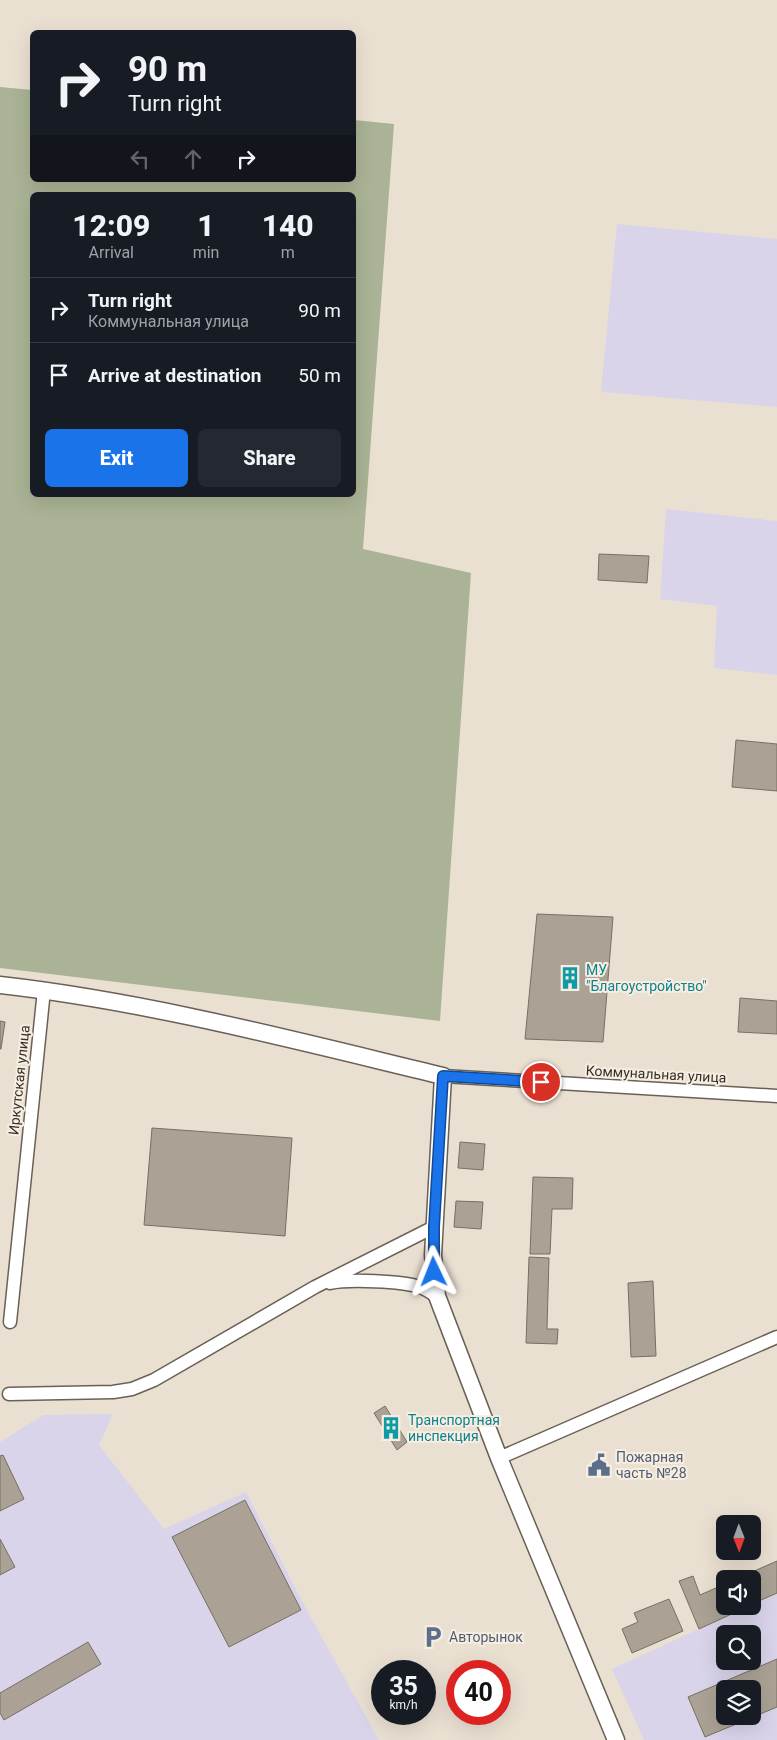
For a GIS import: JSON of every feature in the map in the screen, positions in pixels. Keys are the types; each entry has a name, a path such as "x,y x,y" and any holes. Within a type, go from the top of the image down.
{"street":[{"path":"0,985 44,990 236,1026 443,1076 433,1255 437,1296 499,1458 616,1740"},
{"name":"Иркутская улица","path":"10,1322 44,990"},
{"name":"Коммунальная улица","path":"443,1076 777,1096"},
{"path":"9,1394 113,1392 132,1389 154,1380 315,1287 434,1227"},
{"path":"315,1287 347,1280 405,1284 419,1287 437,1296"},
{"path":"499,1458 777,1337"}],"shaded area":[{"path":"617,224 777,239 777,407 601,392"},
{"path":"666,509 777,521 777,675 714,668 717,606 660,599"},
{"path":"113,1414 99,1445 164,1529 246,1492 304,1605 379,1740 0,1740 0,1442 43,1415"},
{"path":"777,1593 777,1740 644,1740 612,1669 729,1615 761,1615 761,1600"}],"green space":[{"path":"0,87 30,90 30,182 356,182 356,120 394,124 363,549 471,573 440,1021 0,968"}],"building":[{"path":"599,554 649,556 647,583 598,580"},
{"path":"736,740 777,744 777,791 732,787"},
{"name":"МУ \"Благоустройство\"","path":"537,914 613,917 603,1042 525,1039"},
{"path":"740,998 777,1001 777,1034 738,1032"},
{"path":"0,1021 5,1022 1,1049 0,1049"},
{"path":"152,1128 292,1138 285,1236 144,1225"},
{"path":"460,1142 485,1144 483,1170 458,1168"},
{"path":"533,1177 573,1178 572,1209 552,1209 550,1254 530,1254"},
{"path":"456,1201 483,1202 481,1229 454,1227"},
{"path":"529,1257 549,1258 547,1329 558,1329 557,1344 526,1343"},
{"path":"653,1281 656,1356 631,1357 628,1283"},
{"name":"Транспортная инспекция","path":"385,1406 407,1442 397,1450 374,1413"},
{"path":"3,1455 24,1499 0,1511 0,1456"},
{"path":"245,1500 301,1610 229,1647 172,1537"},
{"path":"0,1539 15,1567 0,1575"},
{"path":"777,1561 777,1593 761,1600 761,1570 756,1570"},
{"path":"693,1576 700,1595 716,1588 716,1615 729,1615 699,1629 679,1581"},
{"path":"669,1599 683,1631 632,1653 622,1629 638,1622 634,1613"},
{"path":"88,1642 101,1664 4,1720 0,1713 0,1693"},
{"path":"777,1659 777,1707 761,1714 761,1680 728,1680 751,1670 761,1670 761,1666"},
{"path":"716,1685 716,1725 734,1725 705,1737 688,1697"}],"place":[{"name":"МУ \"Благоустройство\"","path":"570,978"},
{"name":"Транспортная инспекция","path":"391,1428"},
{"name":"Пожарная часть №28","path":"599,1465"},
{"name":"Авторынок","path":"433,1637"}],"route":[{"path":"434,1272 434,1227 443,1076 541,1082"}]}
